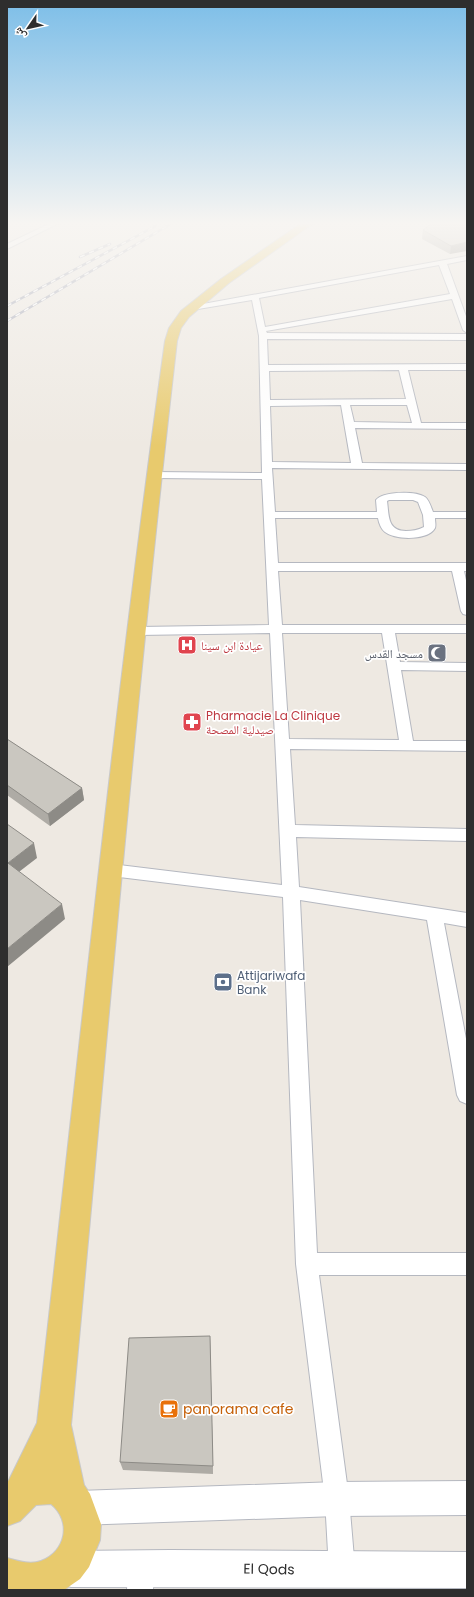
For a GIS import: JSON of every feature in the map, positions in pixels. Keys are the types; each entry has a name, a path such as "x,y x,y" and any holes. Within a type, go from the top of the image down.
{"main road":[{"path":"7,1577 15,1585 30,1590 46,1588 63,1579 78,1554 82,1538 82,1522 72,1500 54,1425 111,870 154,475 171,341 181,317 206,297"},
{"path":"15,1499 54,1425"},
{"path":"15,1499 38,1485 53,1486 72,1500"},
{"path":"7,1586 8,1590"}],"street":[{"path":"192,308 255,297 262,333 269,515 291,892 308,1264 337,1499 354,1577"},
{"path":"262,333 451,297"},
{"path":"454,297 467,330"},
{"path":"262,333 467,337"},
{"path":"264,368 467,367"},
{"path":"403,368 410,402 417,425"},
{"path":"345,402 357,466"},
{"path":"265,403 410,402"},
{"path":"349,425 467,426"},
{"path":"154,475 357,466 467,467"},
{"path":"411,496 422,500 429,515 430,526 426,531 420,534 393,532 388,529 384,515 381,498 411,496"},
{"path":"269,515 384,515"},
{"path":"429,515 467,515"},
{"path":"272,567 462,567 467,611"},
{"path":"138,631 388,628 467,629"},
{"path":"388,628 407,745"},
{"path":"393,666 467,667"},
{"path":"282,744 467,746"},
{"path":"287,831 467,835"},
{"path":"111,870 291,892 467,920"},
{"path":"434,914 467,1094"},
{"path":"308,1264 467,1264"},
{"path":"72,1500 467,1498"},
{"name":"El Qods","path":"63,1579 354,1577 467,1570"}],"building":[{"path":"7,739 82,788 48,814 7,785"},
{"path":"7,824 34,843 8,863 62,904 7,949"},
{"name":"panorama cafe","path":"210,1336 213,1466 120,1462 129,1338"}],"railway":[{"path":"7,306 25,297"},
{"path":"7,321 48,297"}],"place":[{"name":"عيادة ابن سينا","path":"187,645"},
{"name":"مسجد القدس","path":"437,653"},
{"name":"Pharmacie La Clinique صيدلية المصحة","path":"192,722"},
{"name":"Attijariwafa Bank","path":"223,982"},
{"name":"panorama cafe","path":"169,1409"}]}
